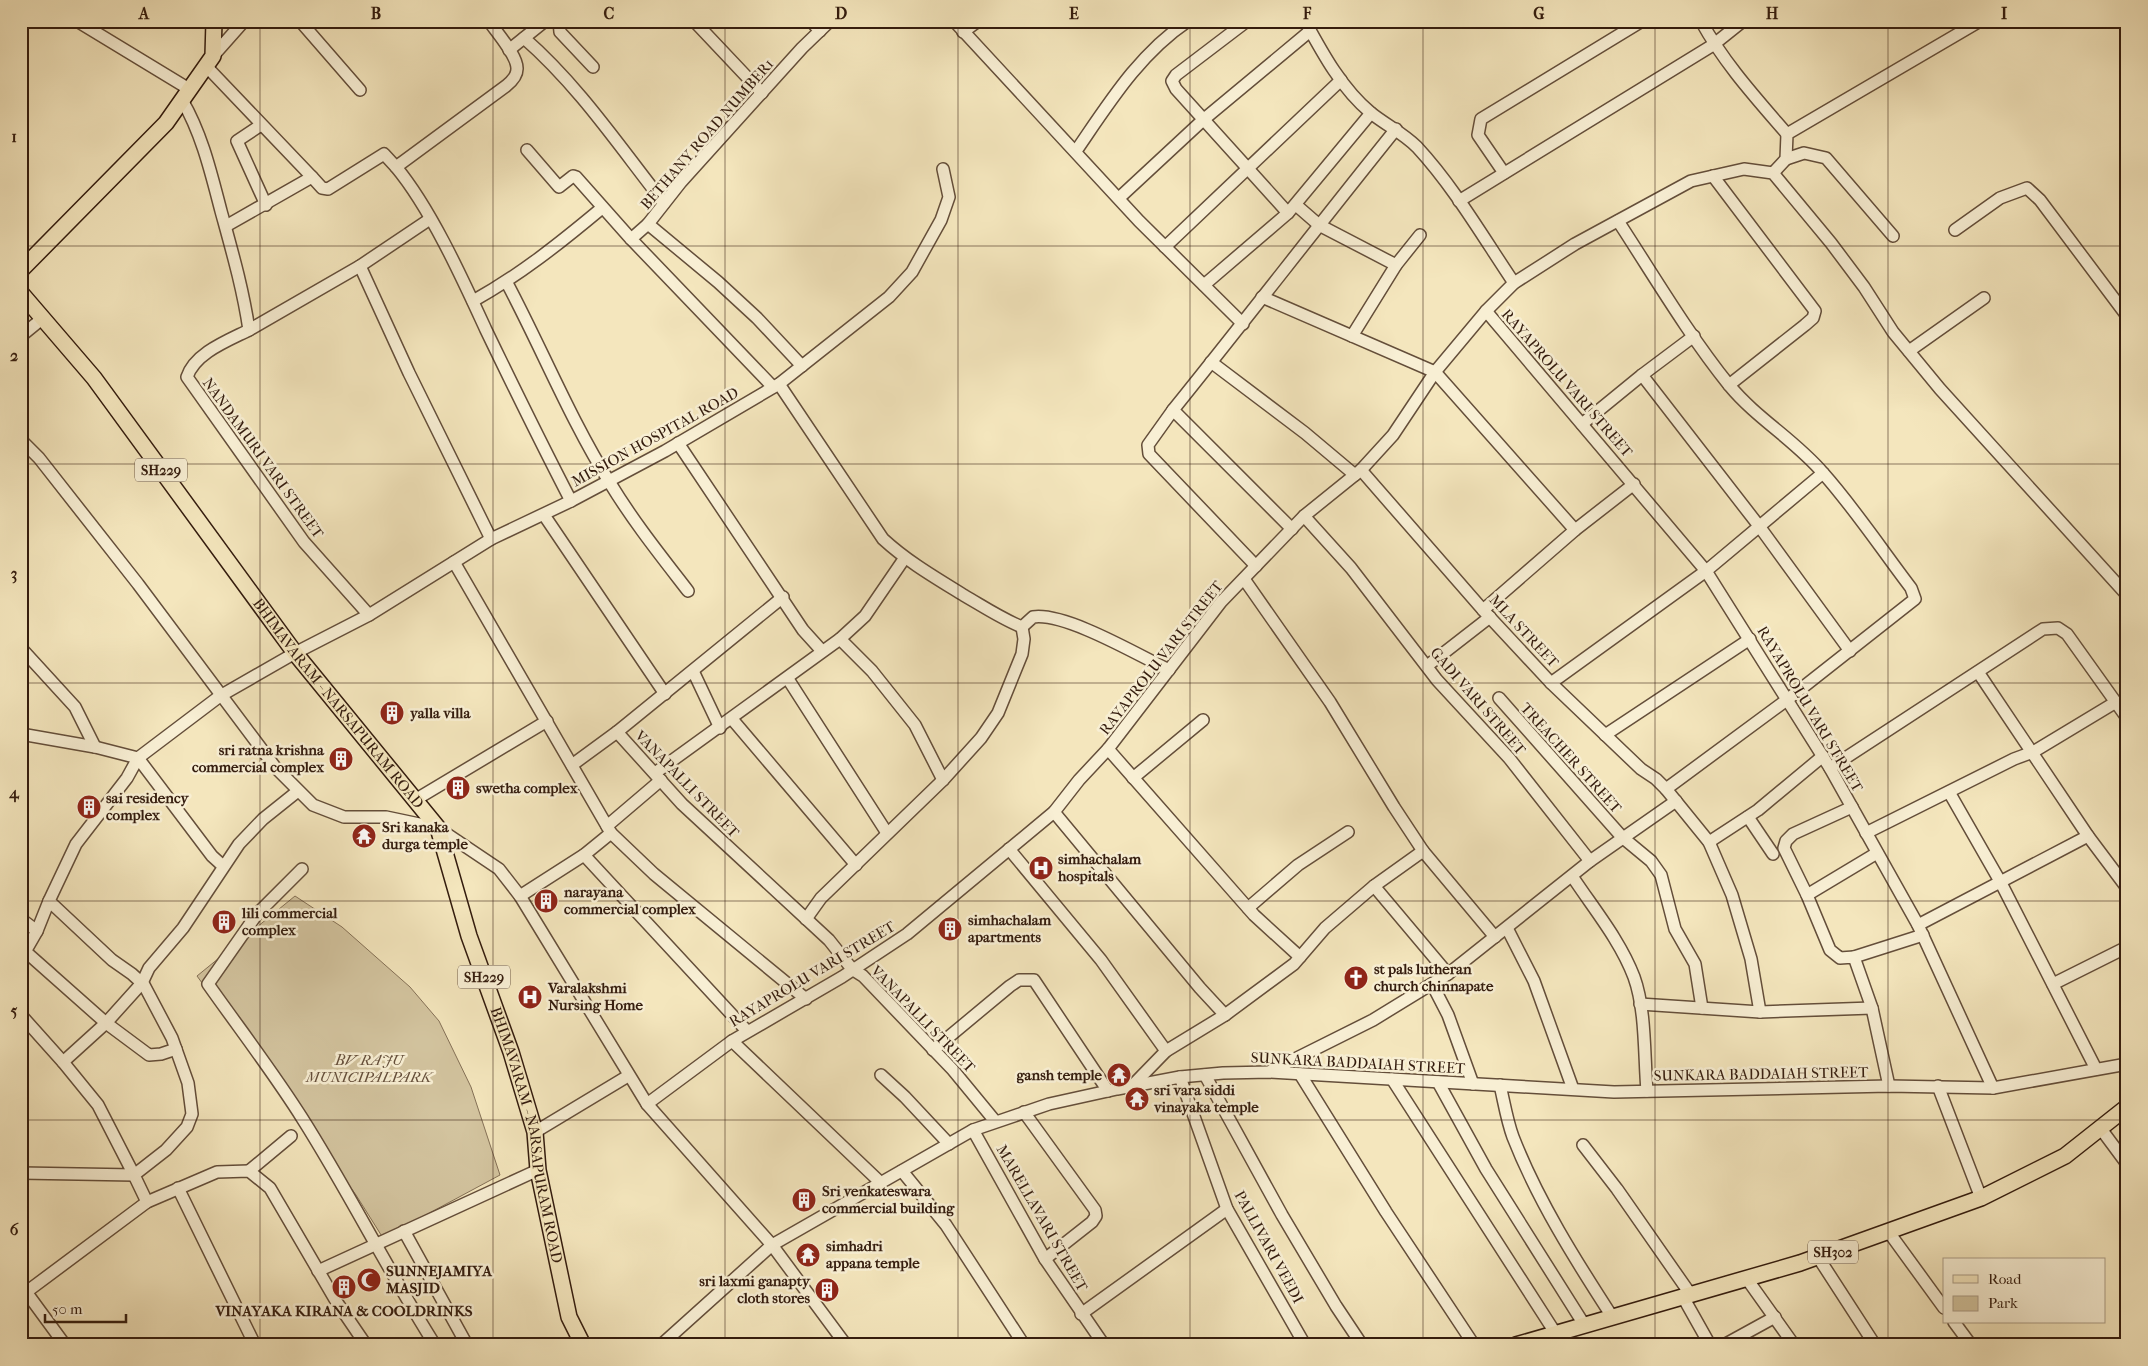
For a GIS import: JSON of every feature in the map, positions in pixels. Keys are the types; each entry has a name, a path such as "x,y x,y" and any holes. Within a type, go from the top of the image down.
{"main road":[{"path":"21,270 166,123 209,61 214,21"},
{"name":"BHIMAVARAM - NARSAPURAM ROAD","path":"21,293 94,378 294,653 438,828 469,936 510,1052 535,1132 538,1170 569,1317 583,1345"},
{"name":"SH302","path":"1516,1345 1818,1257 1981,1198 2065,1156 2127,1107"}],"street":[{"path":"77,21 186,94 240,276 248,330 360,266 430,219"},
{"path":"244,21 209,61 261,125 322,188 328,189 384,154 396,166 430,219 473,301 522,406 571,501"},
{"path":"300,21 360,90"},
{"path":"396,166 506,86 514,78 517,69 509,50 489,21"},
{"path":"509,50 545,21"},
{"path":"559,21 560,32 593,67"},
{"path":"694,21 762,93"},
{"path":"811,21 820,31"},
{"name":"BETHANY ROAD NUMBER1","path":"802,366 757,318 718,282 648,224 664,203 762,93 830,21"},
{"path":"954,21 1165,247 1243,324"},
{"path":"963,32 978,21"},
{"path":"1076,151 1126,78 1149,52 1188,21"},
{"path":"1247,21 1176,75 1172,81 1176,90 1247,168 1292,209 1396,265"},
{"path":"1504,173 1478,135 1481,119 1642,21"},
{"path":"1701,21 1714,44 1787,134 1786,159"},
{"path":"1459,201 1714,44 1743,21"},
{"path":"1787,134 1980,21"},
{"path":"1119,198 1307,26 1341,80 1371,113 1396,128 1417,147 1459,201 1514,283"},
{"path":"524,38 544,55 582,96 664,203"},
{"path":"1165,247 1341,80"},
{"path":"1204,285 1292,209 1371,113"},
{"path":"261,125 237,140 266,205"},
{"path":"1256,566 1149,454 1148,445 1173,410 1243,324 1262,297 1396,128"},
{"path":"527,150 554,185 558,187 572,176 576,177 631,239 776,386 883,539 904,558 1007,622 1022,627"},
{"path":"1773,172 1786,159 1804,152 1826,158 1893,236"},
{"name":"MISSION HOSPITAL ROAD","path":"138,758 220,696 294,653 369,615 491,539 571,501 678,443 776,386 889,297 912,272 941,220 949,197 943,169"},
{"path":"1486,311 1514,283 1575,244 1691,181 1744,169 1773,172 1831,243 1893,332 1940,389 2127,595"},
{"path":"1713,176 1815,311 1813,318 1805,325 1729,385"},
{"path":"226,226 266,205 312,177"},
{"path":"1955,230 2000,198 2026,188 2040,200 2127,316"},
{"path":"473,301 507,282 540,259 602,208"},
{"path":"1618,221 1694,336 1729,385 1756,415 1787,437 1823,473 1915,595 1915,599 1850,651 1666,790"},
{"path":"631,239 648,224"},
{"path":"1352,336 1396,265 1420,235"},
{"path":"360,266 409,373 491,539"},
{"path":"507,282 552,377 608,481 633,520 688,591"},
{"path":"1262,297 1435,372 1575,530"},
{"path":"1910,351 1984,298"},
{"name":"RAYAPROLU VARI STREET","path":"647,1104 747,1031 806,999 907,934 1054,812 1079,780 1108,749 1221,602 1304,516 1358,472 1393,436 1435,372 1486,311 1706,571 1823,756 1866,832 1920,930 1993,1088"},
{"path":"21,336 43,318"},
{"name":"NANDAMURI VARI STREET","path":"248,330 206,354 190,370 187,377 304,542 369,615"},
{"path":"1582,424 1694,336"},
{"name":"MLA STREET","path":"1211,362 1358,472 1551,683 1676,801 1709,842 1732,895 1751,959 1760,1012"},
{"path":"1642,375 1759,526 1850,651"},
{"path":"1173,410 1292,528"},
{"path":"21,440 39,458 132,577 275,767 313,805 344,817 386,817 438,828 499,869 520,896 628,1076 647,1104 772,1245 846,1345"},
{"path":"678,443 804,630 822,651"},
{"path":"1551,683 1706,571 1823,473"},
{"path":"1427,666 1487,614 1575,530 1634,484"},
{"path":"544,515 665,694"},
{"name":"GADI VARI STREET","path":"1304,516 1357,575 1437,680 1509,758 1590,861"},
{"path":"520,896 584,855 658,777 720,728 788,679 865,616 904,558"},
{"path":"454,562 609,830 654,874 806,999"},
{"path":"1244,579 1330,702 1423,851 1495,937"},
{"name":"VANAPALLI STREET","path":"783,597 617,732 721,842 828,940 852,969 863,976 953,1070 995,1121"},
{"path":"1022,627 1033,617 1047,616 1083,629 1169,670"},
{"path":"806,919 821,898 943,780 980,738 998,713 1022,654 1024,639 1022,627"},
{"path":"1830,768 2043,629 2058,628 2068,634 2127,718"},
{"path":"840,638 872,670 915,725 943,780"},
{"path":"1605,735 1750,639"},
{"path":"21,648 75,708 95,747"},
{"path":"693,671 720,728"},
{"path":"1978,672 2088,836 2127,888"},
{"path":"788,679 887,833"},
{"name":"TREACHER STREET","path":"1499,698 1622,837 1651,861 1660,875 1675,929 1695,964 1702,1008"},
{"path":"1866,832 2014,759 2033,752 2116,702"},
{"path":"732,719 856,865"},
{"path":"415,800 547,720"},
{"path":"1133,778 1203,720"},
{"path":"572,765 617,732"},
{"path":"21,734 95,747 138,758 212,856 223,866"},
{"path":"1108,749 1248,908 1300,957"},
{"path":"1709,842 1748,817 1823,756"},
{"path":"138,758 127,778 76,844 37,931 24,955 106,1023 149,1055 161,1054 176,1049"},
{"path":"63,1062 106,1023 142,983 149,968 183,928 223,866 263,819 298,790"},
{"path":"1949,792 2001,883 2096,1069"},
{"path":"1270,1072 1373,1020 1448,974 1590,861 1676,801"},
{"path":"1852,807 1793,834 1786,841 1784,848 1807,895 1830,950 1840,958 1854,957 1920,930 2062,848 2088,836"},
{"path":"1054,812 1200,988 1225,1015"},
{"path":"1748,817 1773,854"},
{"path":"1248,908 1298,865 1348,832"},
{"path":"1009,849 1101,960 1166,1051"},
{"path":"1130,1087 1166,1051 1225,1015 1255,994 1300,957 1325,928 1374,886 1423,851"},
{"path":"1807,895 1877,852"},
{"path":"584,855 747,1031"},
{"path":"302,868 257,914 208,984 301,1117 377,1244 402,1292 435,1345"},
{"path":"1572,876 1617,943 1634,978 1640,1004 1647,1091"},
{"path":"1374,886 1448,974"},
{"path":"21,1173 134,1175 166,1150 187,1127 192,1114 188,1083 176,1049 142,983 112,960 49,901"},
{"path":"21,919 37,931"},
{"path":"1507,928 1534,981 1572,1090"},
{"path":"2053,984 2127,947"},
{"path":"1854,957 1872,1008 1889,1086"},
{"path":"933,1050 1010,986 1019,980 1034,980 1108,1091"},
{"path":"1432,984 1448,1016 1473,1084"},
{"path":"1640,1004 1760,1012 1872,1008"},
{"path":"21,1015 98,1105 147,1202"},
{"path":"732,1041 881,1183"},
{"name":"SUNKARA BADDAIAH STREET","path":"661,1345 772,1245 973,1130 1024,1112 1108,1091 1180,1077 1270,1072 1572,1090 1647,1091 1889,1086 1993,1088 2127,1064"},
{"path":"1300,1074 1386,1212 1474,1345"},
{"path":"881,1075 905,1097 949,1144"},
{"path":"1205,1075 1282,1215 1336,1306 1362,1345"},
{"path":"535,1132 628,1076"},
{"name":"PALLIVARI VEEDI","path":"1180,1077 1227,1209 1305,1345"},
{"path":"1392,1079 1556,1334"},
{"path":"1438,1082 1486,1169 1585,1326"},
{"path":"1500,1085 1512,1136 1526,1166 1572,1256 1612,1318"},
{"path":"1938,1086 1981,1198"},
{"path":"1024,1112 1095,1210 1096,1216 1092,1222 1045,1259"},
{"path":"2101,1129 2127,1164"},
{"name":"MARELLAVARI STREET","path":"973,1130 1045,1259 1104,1345"},
{"path":"65,1345 23,1291 147,1202 217,1172 249,1171 291,1136"},
{"path":"1583,1145 1687,1296 1710,1345"},
{"path":"318,1271 538,1170"},
{"path":"249,1171 270,1188 318,1271 366,1345"},
{"path":"902,1171 946,1225 1024,1345"},
{"path":"178,1188 255,1345"},
{"path":"1081,1314 1227,1209"},
{"path":"404,1231 467,1345"},
{"path":"1888,1232 1943,1307"},
{"path":"1818,1257 1875,1345"},
{"path":"1747,1279 1794,1345"},
{"path":"1724,1345 1775,1317"},
{"path":"1955,1324 1971,1345"}],"green space":[{"name":"BV RAJU MUNICIPALPARK","path":"295,896 342,927 410,987 439,1021 471,1087 500,1175 383,1238 356,1195 197,976"}],"place":[{"name":"yalla villa","path":"392,713"},
{"name":"sri ratna krishna commercial complex","path":"341,759"},
{"name":"swetha complex","path":"458,788"},
{"name":"sai residency complex","path":"89,807"},
{"name":"Sri kanaka durga temple","path":"364,836"},
{"name":"simhachalam hospitals","path":"1041,868"},
{"name":"narayana commercial complex","path":"546,901"},
{"name":"lili commercial complex","path":"224,922"},
{"name":"simhachalam apartments","path":"950,929"},
{"name":"st pals lutheran church chinnapate","path":"1356,978"},
{"name":"Varalakshmi Nursing Home","path":"530,997"},
{"name":"gansh temple","path":"1119,1075"},
{"name":"sri vara siddi vinayaka temple","path":"1137,1099"},
{"name":"Sri venkateswara commercial building","path":"804,1200"},
{"name":"simhadri appana temple","path":"808,1255"},
{"name":"SUNNEJAMIYA MASJID","path":"369,1280"},
{"name":"VINAYAKA KIRANA & COOLDRINKS","path":"344,1287"},
{"name":"sri laxmi ganapty cloth stores","path":"827,1290"}]}
